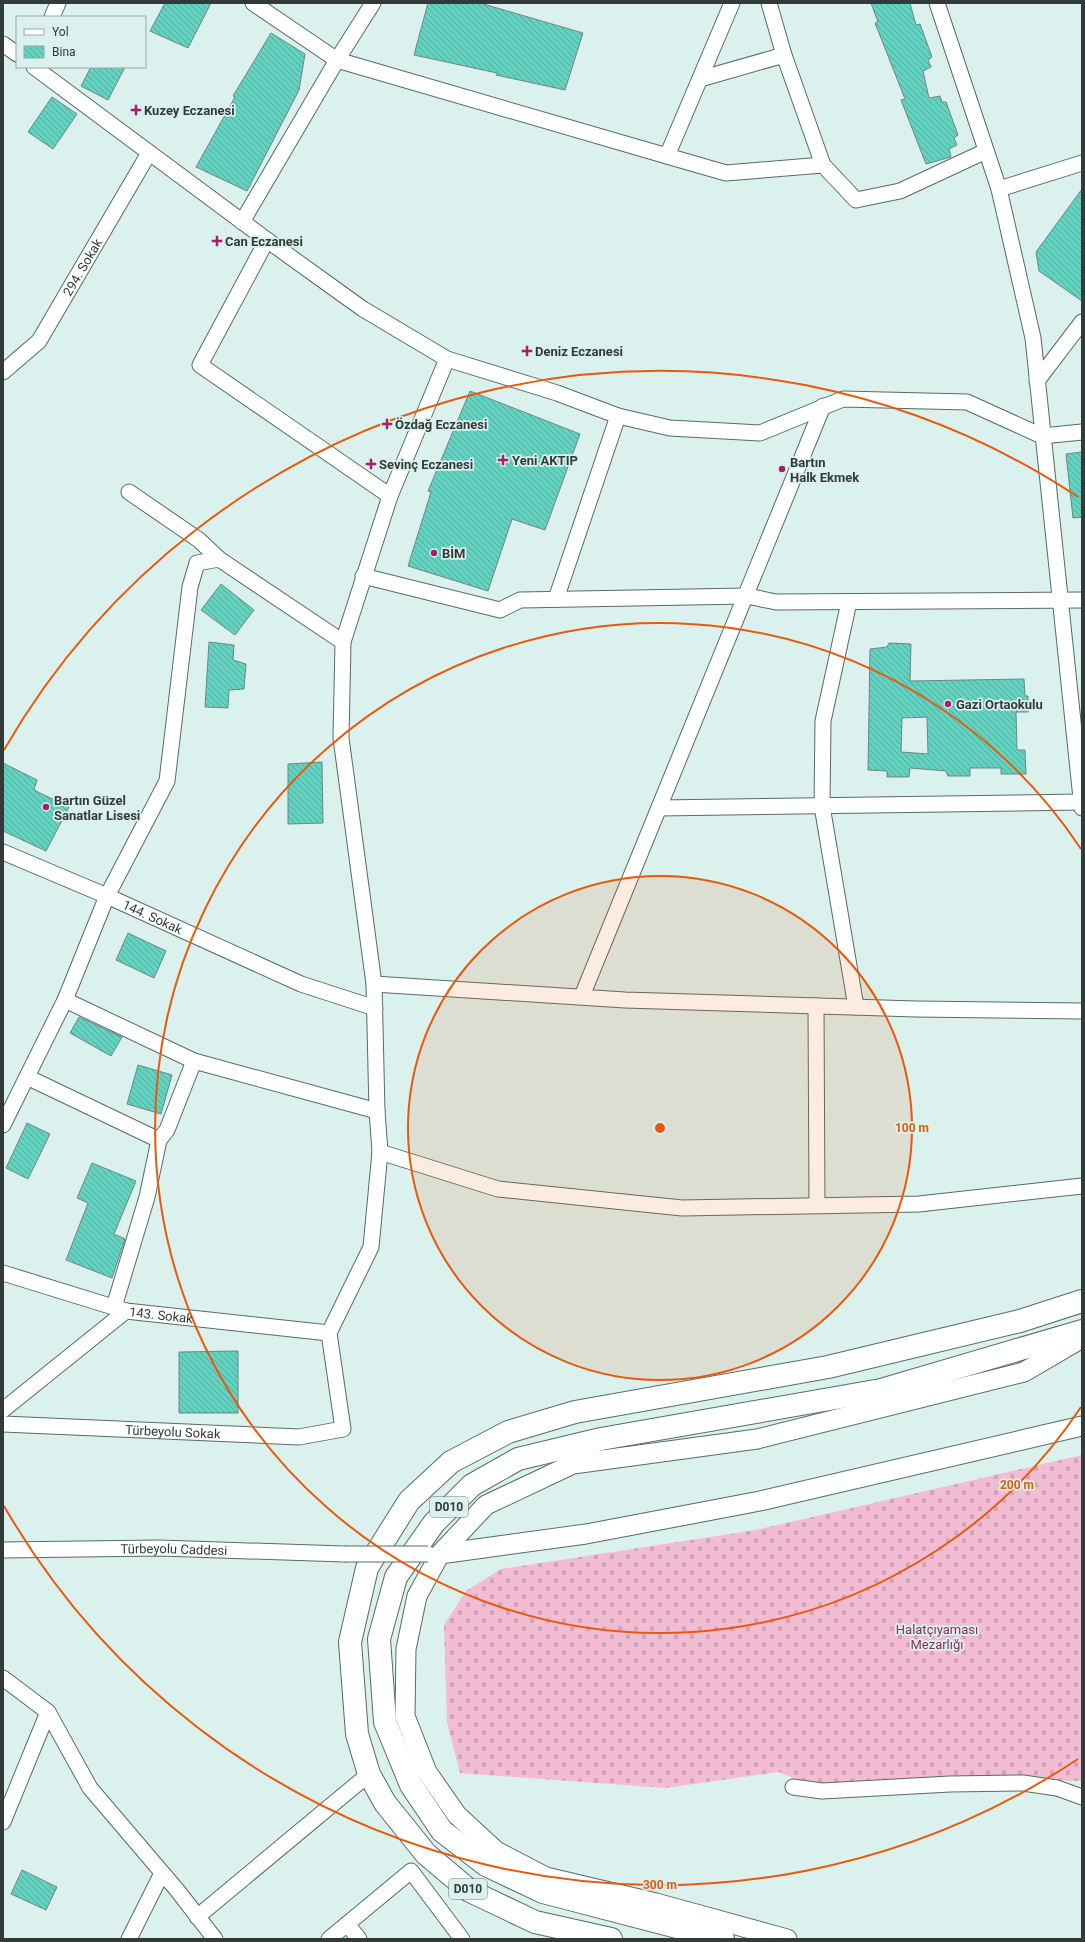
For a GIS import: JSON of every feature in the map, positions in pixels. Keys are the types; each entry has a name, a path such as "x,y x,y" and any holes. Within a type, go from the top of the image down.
{"highway":[{"name":"D010","path":"611,1939 535,1922 470,1891 426,1854 385,1803 369,1774 357,1734 350,1642 367,1568 409,1501 451,1462 508,1432 575,1412 828,1367 1020,1321 1082,1301"},
{"name":"D010","path":"723,1939 542,1892 486,1865 442,1831 411,1785 385,1722 379,1639 396,1577 434,1523 472,1485 518,1459 601,1439 881,1390 1082,1331"}],"street":[{"path":"52,16 58,3"},
{"path":"253,3 337,60 726,173 823,165"},
{"path":"242,222 337,60 373,3"},
{"path":"667,156 732,3"},
{"path":"769,3 784,55 823,165 856,200 900,190 986,150"},
{"path":"659,808 1082,804 1042,436 1034,338 999,190 937,3"},
{"path":"3,44 16,53"},
{"path":"700,79 784,55"},
{"path":"35,68 242,222 363,309 448,359 557,394 618,416 670,428 760,433 843,399 967,402 1042,436 1082,432"},
{"name":"294. Sokak","path":"3,372 39,341 149,153"},
{"path":"999,190 1082,163"},
{"path":"267,240 200,365 390,496"},
{"path":"1037,381 1082,322"},
{"path":"329,1333 371,1247 380,1152 377,1111 374,984 341,738 342,642 390,496 448,359"},
{"path":"582,996 747,596 823,406"},
{"path":"556,600 618,416"},
{"path":"129,492 199,540 218,559 342,642"},
{"path":"3,1125 65,1000 107,896 167,781 190,587 197,563 218,559"},
{"path":"363,576 500,610 520,600 747,596 776,602 1082,600"},
{"path":"849,602 823,721 822,806 856,1007"},
{"name":"144. Sokak","path":"3,852 107,896 301,984 375,1008"},
{"path":"374,984 582,996 625,1000 856,1007 1082,1011"},
{"path":"65,1000 194,1061 377,1111"},
{"path":"816,1006 817,1205"},
{"path":"3,1273 120,1309 147,1198 159,1140 167,1130 194,1061"},
{"path":"28,1077 159,1140"},
{"path":"380,1152 498,1189 682,1208 919,1204 1082,1186"},
{"name":"143. Sokak","path":"3,1410 120,1309 329,1333"},
{"name":"Türbeyolu Sokak","path":"3,1424 299,1437 342,1429 329,1333"},
{"path":"787,1939 656,1903 546,1877 496,1851 457,1815 427,1772 405,1716 406,1649 417,1596 434,1554 486,1506 573,1464 764,1437 1024,1372 1082,1338"},
{"path":"434,1554 586,1534 760,1501 1082,1426"},
{"name":"Türbeyolu Caddesi","path":"3,1550 160,1548 344,1554 434,1554"},
{"path":"3,1678 48,1712 90,1788 177,1890 215,1939"},
{"path":"3,1822 48,1712"},
{"path":"197,1917 369,1774"},
{"path":"793,1787 822,1791 950,1784 1023,1783 1056,1788 1082,1797"},
{"path":"329,1939 411,1871 462,1939"},
{"path":"129,1939 162,1873"},
{"path":"347,1924 359,1939"}],"green space":[{"name":"Halatçıyaması Mezarlığı","path":"1082,1455 1082,1781 961,1779 813,1787 779,1772 665,1788 460,1773 447,1722 444,1625 466,1591 501,1569 756,1530"}],"building":[{"path":"165,3 211,3 188,48 150,31"},
{"path":"428,3 480,3 583,33 565,90 496,75 497,73 414,55"},
{"path":"871,3 910,3 916,25 920,24 932,57 928,60 931,67 923,71 929,98 940,96 942,102 946,102 958,135 954,138 957,145 949,149 951,157 926,164 901,100 905,99 875,23 878,22"},
{"path":"271,33 305,54 299,90 247,191 196,167 235,97 233,96"},
{"path":"90,68 124,68 108,100 81,86"},
{"path":"52,97 77,114 53,149 28,132"},
{"path":"1082,189 1082,301 1039,271 1036,252"},
{"path":"470,391 580,434 545,530 512,519 488,591 408,566 431,492 428,491"},
{"path":"1082,452 1082,517 1073,518 1066,454"},
{"path":"221,584 254,610 235,635 201,610"},
{"path":"209,642 234,645 233,660 246,664 244,689 229,690 228,708 205,707"},
{"name":"Gazi Ortaokulu","path":"889,643 911,644 910,681 1024,679 1025,696 1028,696 1028,712 1016,712 1017,750 1025,750 1026,774 1001,774 1001,768 970,768 970,776 948,776 946,771 910,768 909,777 887,777 887,771 868,770 870,649 887,647","holes":["927,717 928,754 901,752 902,718"]},
{"path":"322,762 323,823 288,824 288,764"},
{"path":"3,763 37,780 34,790 69,807 46,851 3,831"},
{"path":"128,933 166,951 154,978 116,960"},
{"path":"79,1017 122,1037 111,1056 70,1033"},
{"path":"138,1065 172,1075 161,1114 127,1104"},
{"path":"27,1123 50,1134 28,1179 6,1168"},
{"path":"92,1163 136,1181 114,1234 125,1239 112,1278 66,1260 88,1203 77,1198"},
{"path":"238,1351 238,1413 179,1413 179,1352"},
{"path":"22,1870 57,1887 46,1910 11,1894"}],"place":[{"name":"Kuzey Eczanesi","path":"136,110"},
{"name":"Can Eczanesi","path":"217,241"},
{"name":"Deniz Eczanesi","path":"527,351"},
{"name":"Özdağ Eczanesi","path":"387,424"},
{"name":"Yeni AKTIP","path":"503,460"},
{"name":"Sevinç Eczanesi","path":"371,464"},
{"name":"Bartın Halk Ekmek","path":"782,469"},
{"name":"BİM","path":"434,553"},
{"name":"Gazi Ortaokulu","path":"948,704"},
{"name":"Bartın Güzel Sanatlar Lisesi","path":"46,807"}]}
